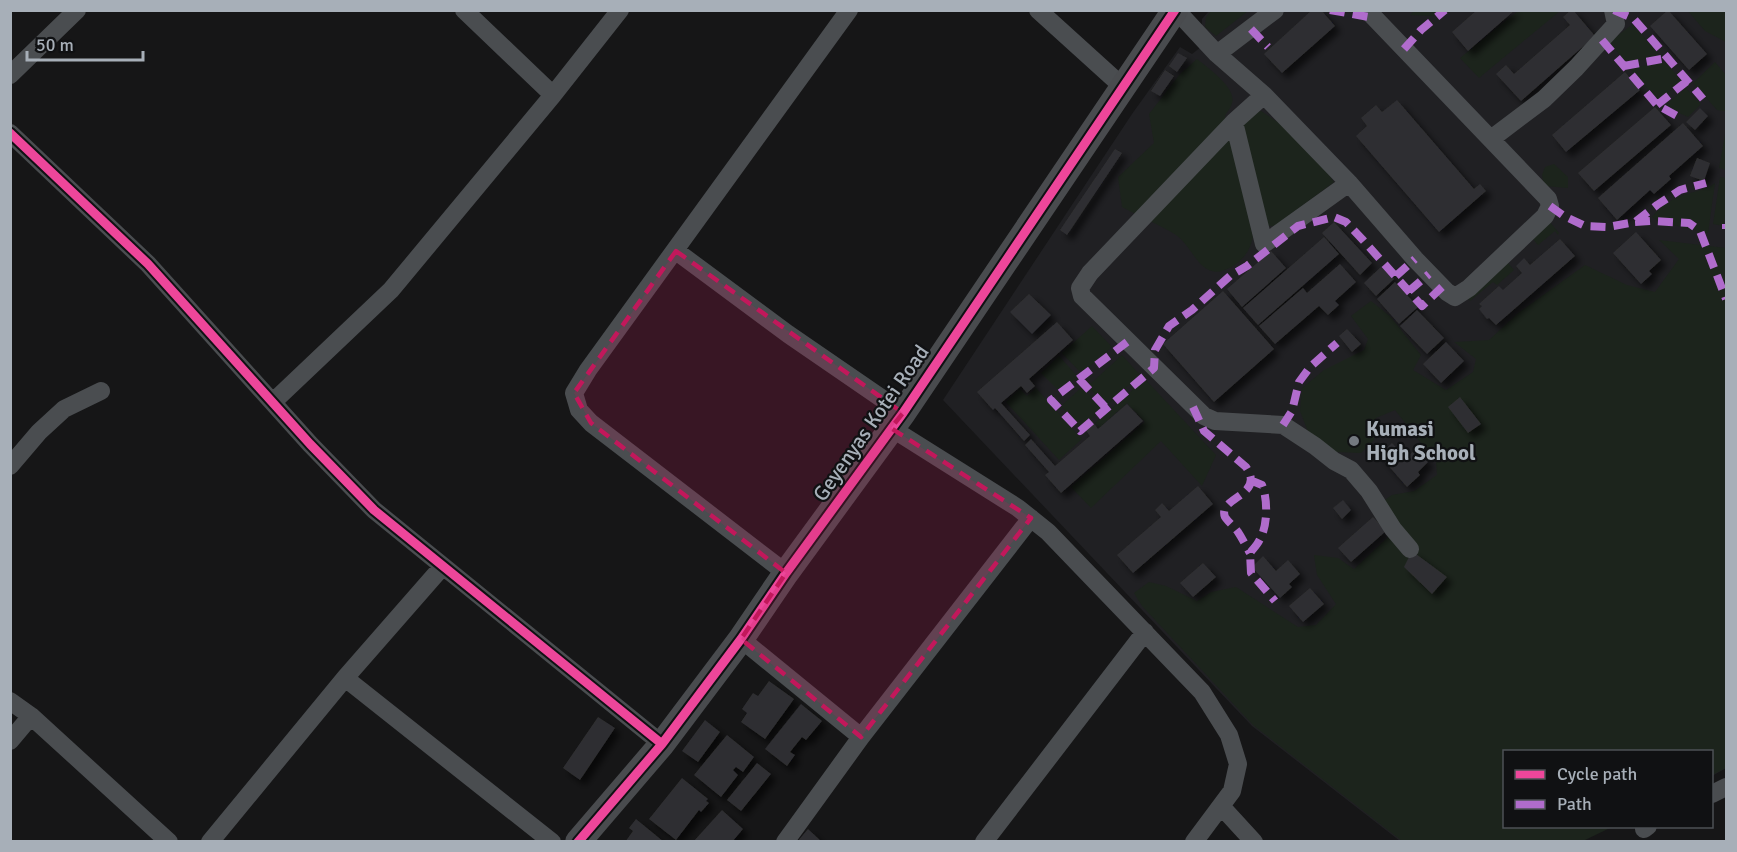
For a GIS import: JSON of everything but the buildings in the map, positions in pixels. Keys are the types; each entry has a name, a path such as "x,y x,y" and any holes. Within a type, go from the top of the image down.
{"street":[{"path":"10,75 77,10"},
{"path":"464,10 553,95"},
{"path":"273,402 391,290 553,95 620,10"},
{"path":"1038,10 1123,87"},
{"path":"1175,10 1217,54 1264,95 1349,183 1415,260 1455,297 1469,288 1545,216 1550,206 1548,199 1367,10"},
{"name":"Geyenyas Kotei Road","path":"578,842 662,744 741,639 897,420 1175,10"},
{"path":"1217,54 1275,10"},
{"path":"1491,139 1544,99 1576,68 1616,24 1613,10"},
{"path":"786,573 591,423 579,410 574,393 588,370 676,251 839,14"},
{"path":"1264,95 1234,122 1090,273 1080,288 1082,296 1204,416 1215,421 1283,425 1316,446 1334,461 1351,470 1369,491 1393,530 1410,549"},
{"path":"1234,122 1264,244 1349,183"},
{"path":"10,133 148,264 374,510 662,744"},
{"path":"676,251 1048,532 1202,692 1229,735 1238,764 1232,791 1194,842"},
{"path":"10,466 39,432 64,409 100,391"},
{"path":"785,842 861,737 1031,518"},
{"path":"210,842 345,678 443,566"},
{"path":"984,842 1145,633"},
{"path":"741,639 861,737"},
{"path":"345,678 552,842"},
{"path":"10,701 31,716 169,842"},
{"path":"10,741 31,716"},
{"path":"1221,806 1254,842"}],"highlighted area":[{"path":"676,251 903,413 891,428 1031,518 861,737 741,639 786,573 591,423 574,393"}],"shaded area":[{"path":"1212,10 1248,11 1216,36 1205,27 1206,17"},
{"path":"1415,10 1452,11 1432,16 1410,15"},
{"name":"Kumasi High School","path":"1209,11 1726,11 1726,768 1713,775 1713,750 1503,750 1503,827 1487,841 1400,841 1252,726 943,400 1132,114 1180,47 1192,54 1214,37 1202,27 1202,19"},
{"path":"1518,11 1560,11 1479,78 1460,58"},
{"path":"1688,11 1726,11 1726,42 1705,31"},
{"path":"1633,24 1660,56 1626,63 1609,42"},
{"path":"1197,59 1226,85 1232,97 1231,105 1225,116 1253,237 1244,257 1222,271 1206,268 1176,235 1122,207 1118,177 1154,143 1149,114 1180,74"},
{"path":"1665,62 1682,81 1658,101 1630,68"},
{"path":"1715,62 1726,75 1726,111 1717,110 1693,83"},
{"path":"1686,88 1701,104 1688,117 1664,106"},
{"path":"1261,111 1303,139 1334,182 1275,226 1266,226 1242,123 1254,113"},
{"path":"1726,129 1726,170 1719,168"},
{"path":"1554,164 1568,177 1568,188 1544,186 1542,175 1545,167"},
{"path":"1720,177 1726,178 1724,226 1713,224"},
{"path":"1715,183 1708,233 1660,222 1652,217 1671,201"},
{"path":"1549,221 1559,233 1558,235 1555,231 1538,245 1531,237"},
{"path":"1659,240 1726,248 1726,768 1713,774 1713,750 1503,750 1503,828 1610,828 1583,841 1402,841 1253,725 1142,606 1134,593 1149,582 1166,586 1197,601 1211,592 1236,587 1298,627 1316,625 1336,604 1317,575 1314,555 1338,558 1354,569 1388,537 1380,503 1392,495 1414,491 1437,475 1436,462 1395,410 1376,418 1374,440 1361,453 1336,452 1310,437 1300,411 1302,388 1324,370 1364,350 1368,339 1351,316 1371,301 1390,316 1421,355 1413,370 1446,390 1473,372 1476,359 1454,342 1489,340 1518,313 1585,265 1627,285 1655,292 1679,259"},
{"path":"1504,258 1514,270 1497,285 1493,282 1470,301 1464,294"},
{"path":"1092,326 1112,347 1086,370 1079,371 1062,353"},
{"path":"1122,355 1140,375 1106,406 1088,386"},
{"path":"1059,356 1078,377 1058,390 1041,373"},
{"path":"1145,379 1216,455 1202,486 1161,441 1091,508 1071,487 1145,422 1127,403 1099,428 1095,423"},
{"path":"1082,387 1102,409 1081,428 1061,406"},
{"path":"1036,388 1082,439 1059,460 1006,402 1020,389 1027,396"}],"marked path":[{"path":"1330,10 1374,18"},
{"path":"1404,49 1421,30 1445,10"},
{"path":"1614,10 1634,19 1703,99"},
{"path":"1251,29 1268,47"},
{"path":"1602,40 1657,105 1681,118"},
{"path":"1624,66 1667,58"},
{"path":"1657,105 1687,81"},
{"path":"1550,206 1585,226 1608,227 1635,222 1680,190 1706,183"},
{"path":"1127,342 1051,400 1080,431 1154,368 1155,350 1169,326 1192,310 1230,276 1247,266 1298,226 1334,217 1346,222 1422,306 1442,287"},
{"path":"1635,222 1689,223 1700,231 1726,299"},
{"path":"1726,224 1726,229"},
{"path":"1396,276 1415,259"},
{"path":"1409,291 1429,274"},
{"path":"1283,425 1292,411 1299,382 1310,367 1337,343"},
{"path":"1079,379 1106,408"},
{"path":"1193,407 1204,431 1246,467 1251,477 1246,490 1224,510 1225,517 1237,530 1250,553"},
{"path":"1250,480 1262,485 1266,505 1262,535 1250,553 1251,573 1275,601"}],"cycle path":[{"path":"578,842 662,744 741,639 786,573 903,413 1175,10"},
{"path":"10,133 148,264 310,444 374,510 662,744"}],"place":[{"name":"Kumasi High School","path":"1354,441"}]}
